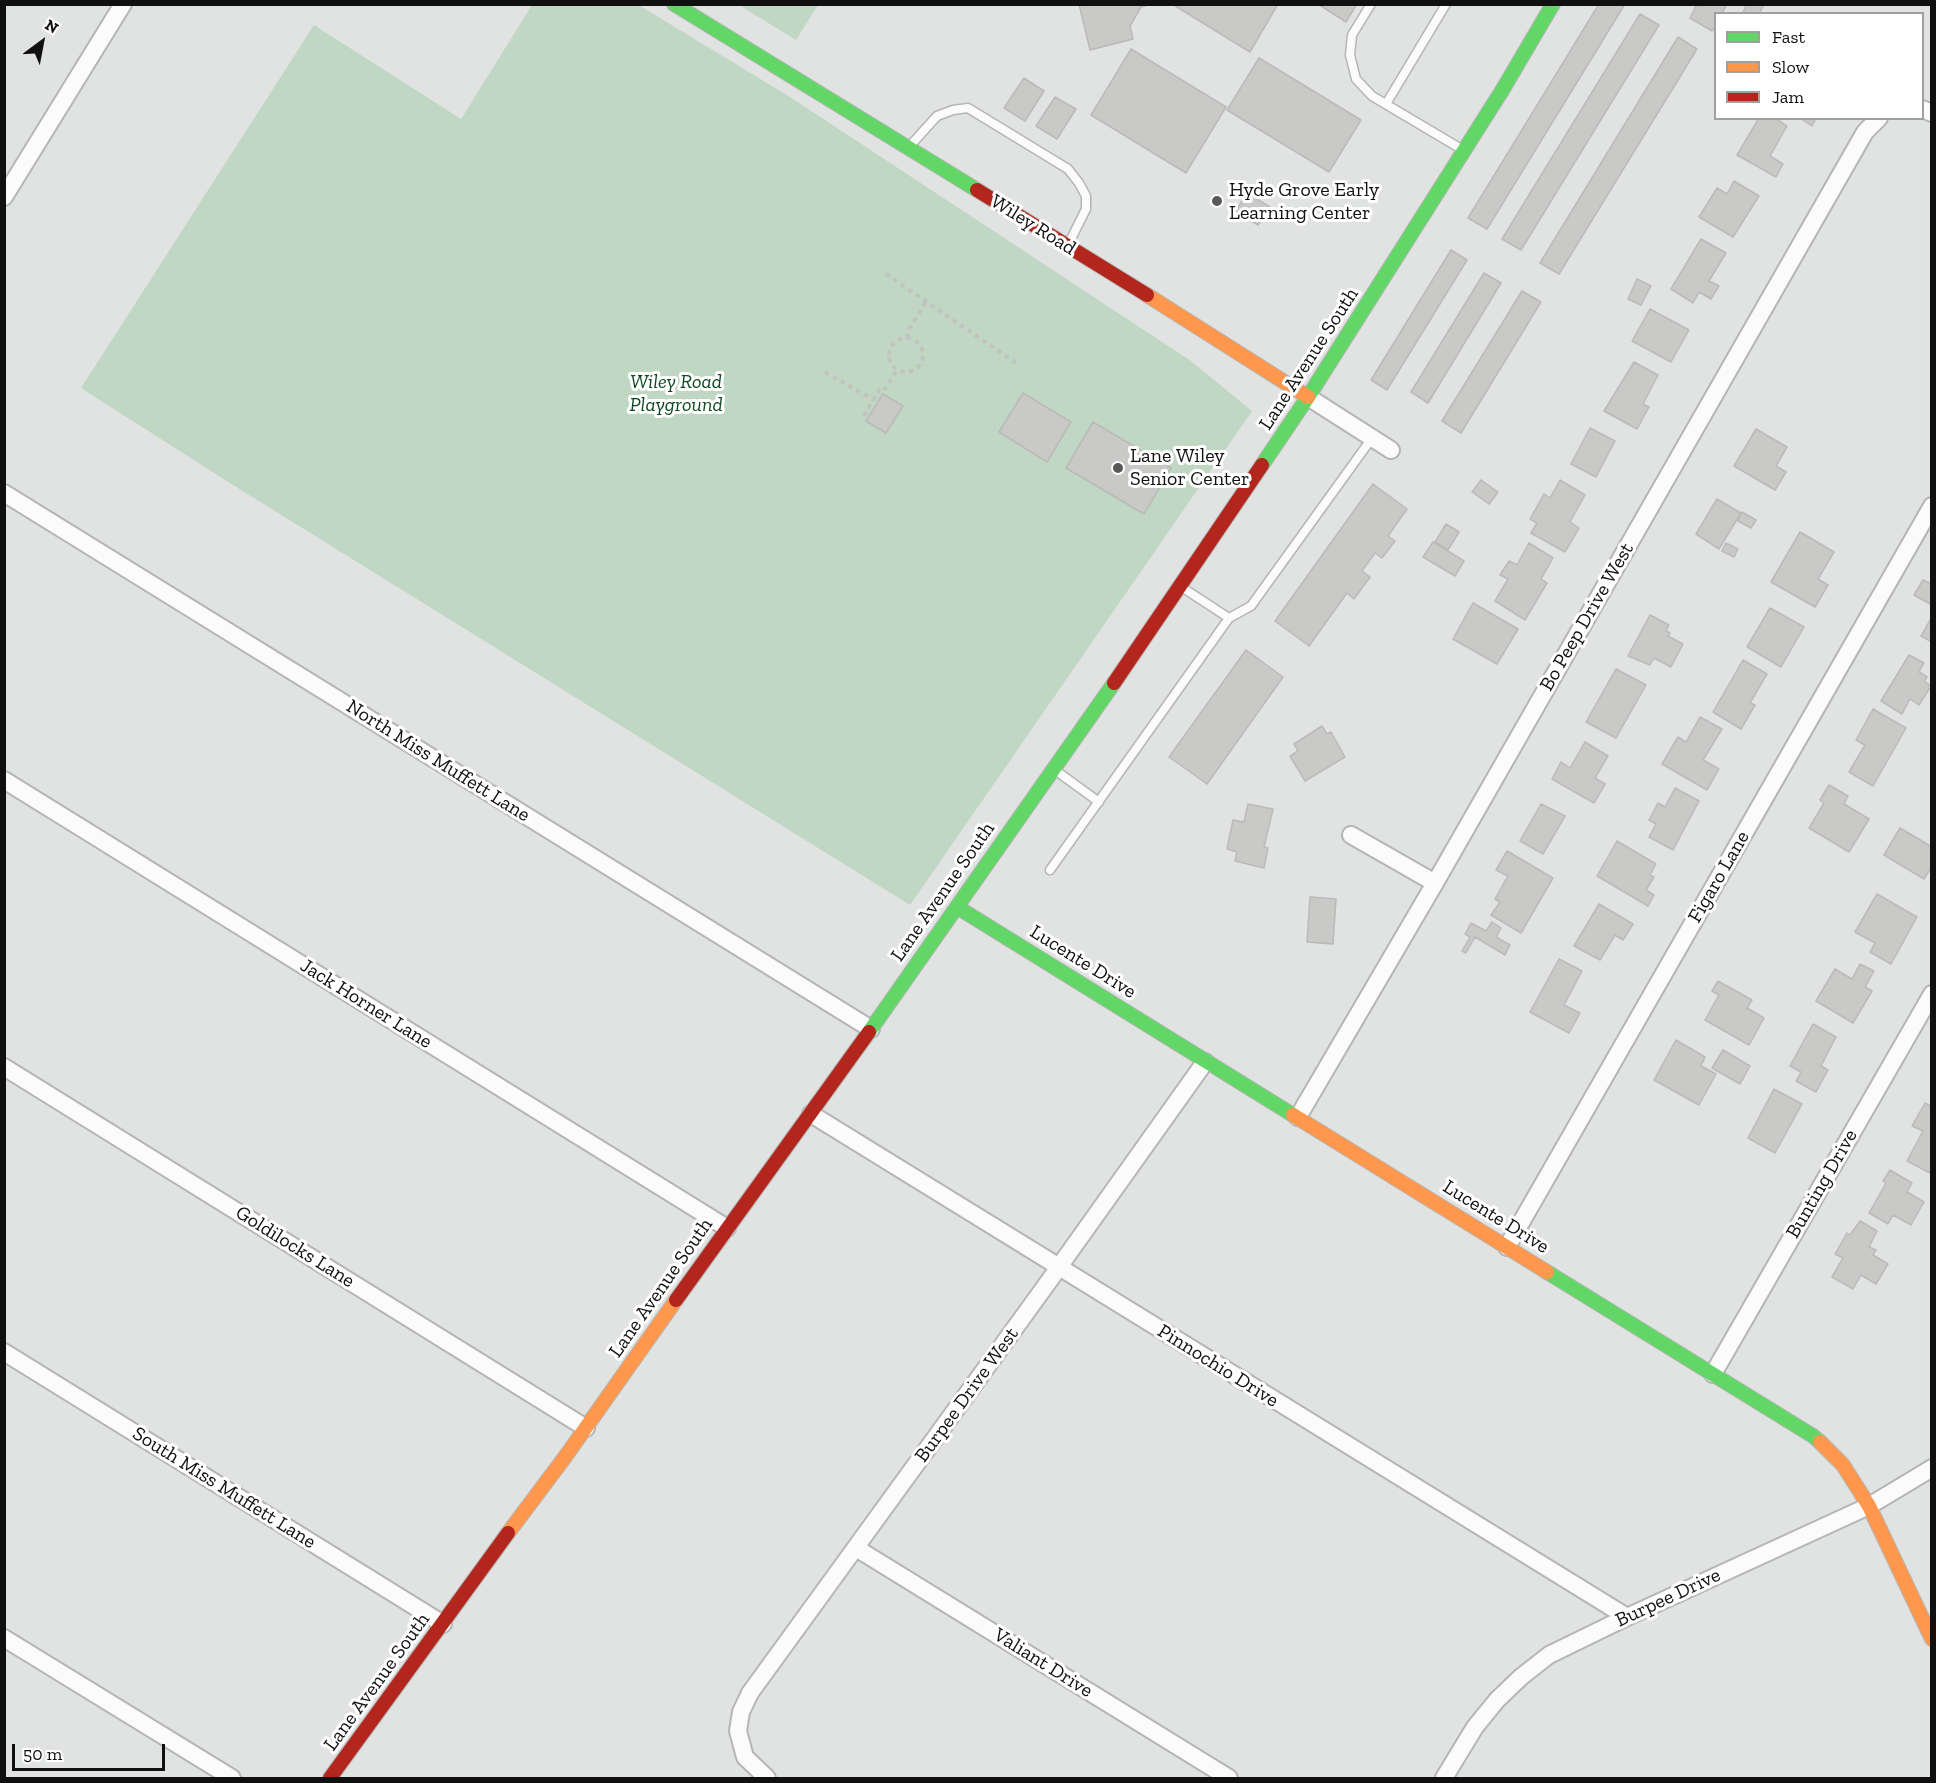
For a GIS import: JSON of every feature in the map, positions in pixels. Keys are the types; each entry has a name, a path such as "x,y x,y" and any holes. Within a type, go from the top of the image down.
{"main road":[{"name":"Wiley Road","path":"674,4 1068,246 1308,397"},
{"name":"Lane Avenue South","path":"330,1779 811,1114 1180,585 1308,397 1464,151 1553,4"},
{"name":"Lucente Drive","path":"957,907 1813,1436 1843,1465 1869,1506 1932,1639"}],"street":[{"path":"4,197 123,4"},
{"name":"Bo Peep Drive West","path":"1298,1117 1435,883 1865,132 1877,120"},
{"name":"Wiley Road","path":"1308,397 1391,450"},
{"name":"North Miss Muffett Lane","path":"4,493 871,1029"},
{"name":"Figaro Lane","path":"1506,1247 1932,506"},
{"name":"Jack Horner Lane","path":"4,780 728,1228"},
{"path":"1351,835 1435,883"},
{"name":"Bunting Drive","path":"1713,1374 1932,994"},
{"name":"Burpee Drive West","path":"767,1779 745,1757 738,1731 741,1712 750,1693 1205,1062"},
{"name":"Goldilocks Lane","path":"4,1067 586,1428"},
{"name":"Pinnochio Drive","path":"811,1114 1627,1617"},
{"name":"South Miss Muffett Lane","path":"4,1352 443,1624"},
{"name":"Burpee Drive","path":"1444,1779 1475,1727 1497,1700 1549,1655 1869,1506 1932,1468"},
{"name":"Valiant Drive","path":"856,1548 1229,1779"},
{"path":"4,1638 232,1779"}],"lane":[{"path":"1371,4 1352,35 1350,55 1356,79 1372,96 1464,151"},
{"path":"1386,104 1446,4"},
{"path":"908,148 937,116 952,110 968,108 1068,169 1086,196 1086,209 1068,246"},
{"path":"1050,870 1229,618 1251,606 1372,438"},
{"path":"1180,585 1229,618"},
{"path":"1053,769 1099,802"}],"path":[{"path":"886,274 1019,365"},
{"path":"907,338 909,329 926,302"},
{"path":"907,338 917,343 921,347 921,363 908,372 897,370 890,361 889,350 896,341 907,338"},
{"path":"864,416 881,387 885,389 897,370"},
{"path":"825,372 874,400"}],"green space":[{"name":"Wiley Road Playground","path":"637,4 790,97 1191,361 1252,411 910,905 233,485 81,388 314,25 461,119 532,5"},
{"path":"739,5 818,5 796,40"}],"building":[{"path":"1079,4 1153,4 1141,7 1130,26 1133,39 1090,50"},
{"path":"1172,4 1278,4 1250,52"},
{"path":"1318,4 1357,4 1346,22"},
{"path":"1599,4 1625,4 1487,229 1468,218"},
{"path":"1697,4 1727,4 1723,12 1714,12 1712,31 1690,18"},
{"path":"1747,4 1764,4 1760,12 1743,12"},
{"path":"1640,14 1659,25 1521,250 1502,239"},
{"path":"1678,37 1697,49 1559,274 1540,263"},
{"path":"1131,49 1226,107 1186,173 1091,115"},
{"path":"1259,58 1361,120 1329,172 1227,110"},
{"path":"1024,78 1044,91 1025,121 1004,108"},
{"path":"1055,97 1076,109 1057,139 1036,126"},
{"path":"1758,120 1778,120 1787,126 1770,156 1783,164 1776,177 1737,155"},
{"path":"1803,120 1815,120 1812,126"},
{"path":"1734,181 1759,196 1733,237 1699,217 1717,188 1727,194"},
{"path":"1247,193 1270,207 1258,225 1235,212"},
{"path":"1701,239 1726,253 1709,281 1719,286 1711,299 1699,292 1693,303 1671,289"},
{"path":"1451,250 1467,260 1387,390 1371,380"},
{"path":"1484,273 1501,283 1428,403 1411,392"},
{"path":"1637,279 1651,286 1641,305 1628,299"},
{"path":"1522,291 1541,302 1461,433 1442,421"},
{"path":"1650,309 1689,330 1671,362 1632,341"},
{"path":"1634,362 1658,375 1643,404 1649,407 1637,429 1604,411"},
{"path":"1023,393 1071,422 1047,462 999,432"},
{"path":"883,394 903,406 886,433 866,421"},
{"name":"Lane Wiley Senior Center","path":"1093,422 1171,468 1144,514 1066,468"},
{"path":"1590,428 1615,441 1596,477 1571,464"},
{"path":"1756,429 1787,447 1776,466 1786,472 1775,490 1734,466"},
{"path":"1481,480 1498,492 1489,504 1472,492"},
{"path":"1560,480 1585,495 1570,522 1579,528 1565,552 1531,533 1537,523 1530,519 1544,494 1550,498"},
{"path":"1373,484 1407,509 1388,536 1395,541 1382,558 1375,553 1362,571 1370,577 1354,599 1347,593 1309,646 1275,621"},
{"path":"1717,499 1741,513 1719,549 1696,534"},
{"path":"1742,512 1756,520 1751,528 1738,521"},
{"path":"1446,524 1459,532 1448,550 1435,542"},
{"path":"1800,532 1834,552 1818,579 1828,585 1815,607 1771,582"},
{"path":"1433,542 1464,561 1455,576 1423,557"},
{"path":"1529,543 1553,558 1541,579 1547,583 1525,620 1495,601 1508,579 1500,575 1509,561 1517,565"},
{"path":"1726,543 1738,549 1734,557 1722,551"},
{"path":"1923,580 1932,584 1932,605 1914,595"},
{"path":"1473,603 1518,629 1497,664 1453,639"},
{"path":"1770,608 1804,627 1781,667 1747,647"},
{"path":"1650,615 1669,625 1666,631 1670,633 1668,636 1683,644 1671,667 1654,658 1650,665 1628,656"},
{"path":"1932,617 1932,642 1921,636"},
{"path":"1246,650 1283,677 1207,784 1169,757"},
{"path":"1909,655 1924,663 1919,672 1927,677 1924,681 1931,686 1919,705 1910,699 1902,714 1881,701"},
{"path":"1743,660 1767,674 1750,703 1755,705 1741,729 1713,712"},
{"path":"1616,669 1646,685 1616,738 1586,722"},
{"path":"1873,709 1906,728 1873,786 1849,772 1865,745 1856,740"},
{"path":"1700,717 1722,729 1703,760 1719,769 1707,790 1662,764 1678,737 1686,742"},
{"path":"1322,726 1327,734 1331,732 1345,757 1305,781 1290,756 1298,751 1294,744"},
{"path":"1585,742 1608,756 1595,778 1605,784 1594,803 1552,779 1561,762 1570,768"},
{"path":"1829,785 1848,796 1844,804 1869,819 1849,852 1809,828 1824,803 1820,800"},
{"path":"1675,788 1699,801 1673,850 1649,837 1656,824 1649,820 1658,803 1665,807"},
{"path":"1248,804 1273,809 1264,847 1268,848 1264,868 1235,861 1237,852 1227,849 1233,820 1244,822"},
{"path":"1541,804 1565,816 1543,854 1520,841"},
{"path":"1900,828 1932,847 1932,866 1924,879 1884,855"},
{"path":"1617,841 1656,864 1650,875 1654,877 1646,890 1654,895 1648,906 1597,876"},
{"path":"1507,851 1553,878 1521,933 1491,915 1500,902 1495,899 1508,876 1496,870"},
{"path":"1877,894 1917,917 1891,964 1870,952 1875,943 1855,932"},
{"path":"1310,897 1336,899 1333,944 1307,942"},
{"path":"1599,904 1633,924 1623,940 1615,935 1600,960 1574,946"},
{"path":"1492,922 1501,928 1496,937 1510,945 1505,955 1475,937 1466,953 1462,951 1470,937 1465,934 1471,923 1486,931"},
{"path":"1559,959 1582,971 1564,1005 1580,1013 1569,1033 1530,1012"},
{"path":"1860,964 1874,971 1865,987 1872,991 1853,1023 1816,1001 1835,969 1852,979"},
{"path":"1718,981 1752,1000 1747,1008 1764,1018 1749,1045 1705,1020 1719,995 1712,991"},
{"path":"1813,1024 1836,1037 1821,1066 1828,1070 1816,1092 1796,1081 1801,1072 1790,1066"},
{"path":"1676,1040 1705,1057 1701,1066 1716,1074 1699,1105 1654,1080"},
{"path":"1723,1050 1750,1066 1740,1084 1712,1068"},
{"path":"1774,1089 1802,1104 1775,1153 1748,1138"},
{"path":"1925,1103 1932,1107 1932,1174 1907,1161 1923,1131 1912,1126"},
{"path":"1890,1170 1912,1183 1907,1192 1924,1202 1911,1225 1893,1215 1888,1224 1869,1213 1886,1183 1883,1181"},
{"path":"1860,1221 1877,1231 1869,1247 1876,1250 1873,1255 1888,1264 1876,1284 1861,1275 1853,1289 1832,1277 1843,1258 1835,1254 1847,1233 1850,1235"}],"traffic: fast":[{"path":"674,4 977,190"},
{"path":"1262,465 1308,397 1503,89 1553,4"},
{"path":"869,1032 1114,683"},
{"path":"957,907 1293,1115"},
{"path":"1547,1272 1820,1442"}],"traffic: slow":[{"path":"1147,295 1308,397"},
{"path":"1293,1115 1547,1272"},
{"path":"508,1533 676,1300"},
{"path":"1820,1442 1843,1465 1869,1506 1932,1639"}],"traffic: jam":[{"path":"977,190 1147,295"},
{"path":"1114,683 1262,465"},
{"path":"676,1300 869,1032"},
{"path":"330,1778 508,1533"}],"place":[{"name":"Hyde Grove Early Learning Center","path":"1217,201"},
{"name":"Lane Wiley Senior Center","path":"1118,468"}]}
